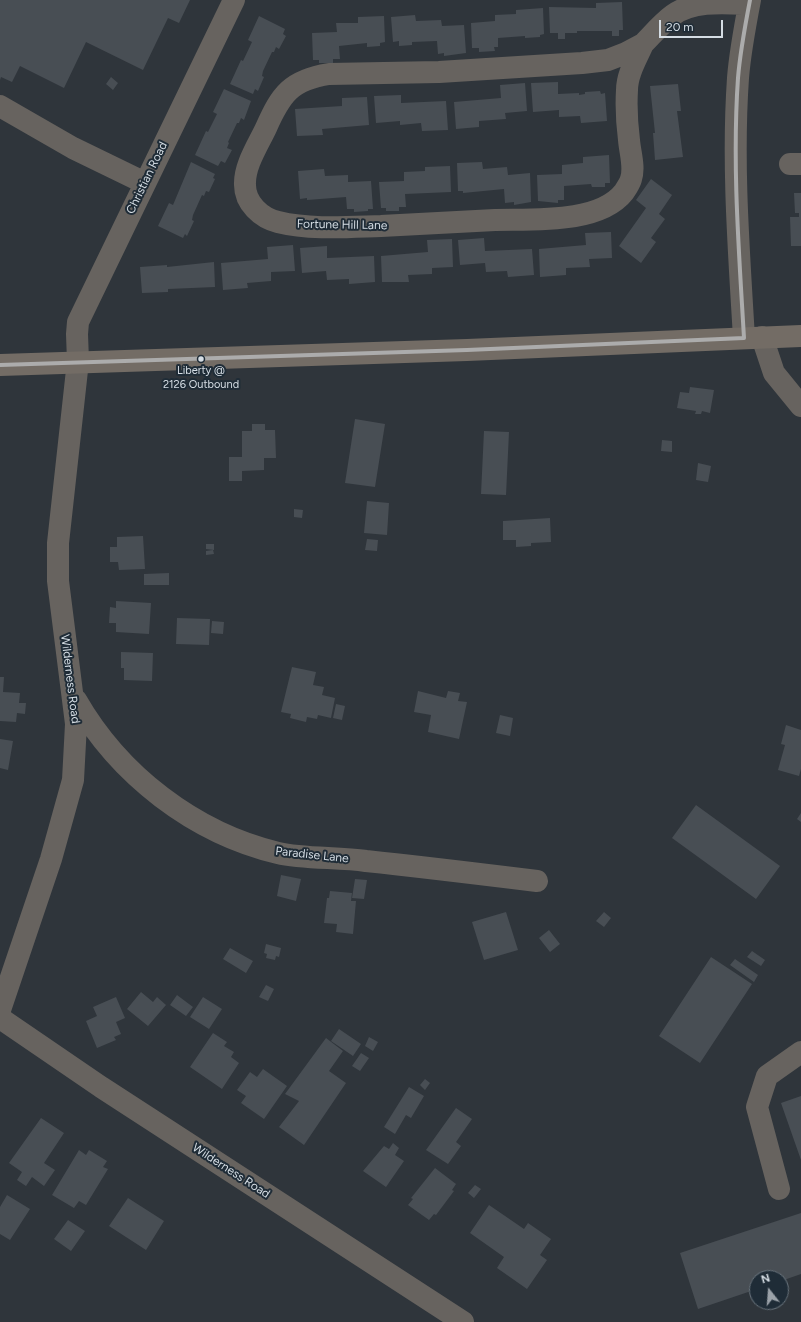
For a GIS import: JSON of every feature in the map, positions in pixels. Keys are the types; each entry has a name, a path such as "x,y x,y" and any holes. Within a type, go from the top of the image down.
{"main road":[{"path":"0,365 78,361 459,350 801,336"}],"street":[{"name":"Christian Road","path":"78,361 78,322 144,182 234,0"},
{"path":"749,2 740,57 736,131 737,201 753,338 774,373 801,406"},
{"name":"Fortune Hill Lane","path":"643,44 630,72 626,89 632,164 631,179 624,192 613,203 594,212 559,218 355,227 311,226 277,222 259,214 248,201 244,185 248,168 272,115 286,93 298,82 313,76 329,74 439,72 608,60 643,44 674,14 688,9 716,3 749,2"},
{"path":"0,106 73,148 144,182"},
{"name":"Wilderness Road","path":"0,1010 51,858 73,780 76,731 74,696 64,636 59,589 58,543 78,361"},
{"name":"Paradise Lane","path":"74,696 88,720 104,742 149,788 180,810 217,830 256,847 280,854 365,860 537,881"},
{"name":"Wilderness Road","path":"0,1018 101,1087 463,1322"},
{"path":"779,1189 757,1107 767,1076 801,1052"}],"building":[{"path":"0,0 190,0 179,23 168,18 143,70 86,42 64,88 20,66 12,82 1,77 0,80"},
{"path":"622,2 623,30 619,30 619,36 612,36 612,31 577,31 577,33 565,33 565,39 558,39 558,33 550,33 549,7 596,8 596,3"},
{"path":"543,8 544,34 540,35 540,37 525,38 525,36 498,38 498,47 494,47 495,51 479,52 479,48 472,48 471,23 495,21 495,15 516,14 516,10"},
{"path":"415,15 416,21 441,20 442,26 464,25 466,53 444,56 444,53 438,54 437,41 412,42 412,45 399,46 399,41 393,42 391,17"},
{"path":"259,16 285,29 283,34 286,36 279,49 276,47 274,52 272,52 263,71 262,76 264,77 258,91 255,89 253,94 230,84 241,60 243,61 252,42 248,40"},
{"path":"384,16 385,42 380,43 380,46 367,47 367,43 339,46 340,59 333,59 333,63 319,63 319,60 313,60 312,33 337,32 336,23 358,23 358,17"},
{"path":"111,77 118,83 113,90 106,84"},
{"path":"558,82 558,94 579,93 579,95 585,94 585,92 600,91 601,94 605,93 607,121 581,123 580,116 559,117 559,110 533,112 531,83"},
{"path":"525,83 527,111 505,113 506,119 479,121 479,127 456,129 454,102 501,98 500,85"},
{"path":"678,84 681,111 677,111 683,157 655,160 653,133 655,133 650,86"},
{"path":"224,89 251,101 244,120 241,118 239,123 237,123 228,142 227,148 232,150 225,163 221,161 218,166 195,155 206,131 208,132 217,114 213,112"},
{"path":"401,95 401,103 446,101 448,130 422,131 421,123 400,125 400,121 376,123 374,96"},
{"path":"367,97 369,125 322,129 323,135 297,136 295,109 342,106 342,98"},
{"path":"609,155 610,183 605,183 605,187 592,187 591,184 564,186 564,200 558,200 558,203 538,201 537,175 562,174 562,165 583,163 583,157"},
{"path":"191,162 215,174 213,178 215,179 209,192 206,191 204,196 202,195 193,215 192,220 194,221 187,236 185,234 183,238 158,226 169,203 173,205"},
{"path":"482,162 483,169 507,167 508,175 530,173 531,202 514,205 514,202 505,203 504,189 463,193 463,191 458,191 457,163"},
{"path":"450,166 451,192 405,194 406,207 399,207 399,211 386,211 386,208 381,208 379,182 404,181 404,172 425,171 425,167"},
{"path":"324,169 325,176 348,175 348,182 371,181 373,209 354,212 354,209 347,209 346,197 307,200 307,198 300,199 298,171"},
{"path":"651,179 672,195 659,214 665,219 651,238 656,242 641,263 619,246 646,208 636,200"},
{"path":"794,193 801,193 801,246 791,246 790,217 799,217 799,213 795,213"},
{"path":"611,232 612,258 589,259 590,267 566,268 566,275 540,277 539,249 586,245 585,233"},
{"path":"484,238 485,251 532,249 534,275 508,277 507,271 486,272 485,263 460,265 458,240"},
{"path":"452,239 453,267 432,268 432,274 408,275 409,282 382,282 381,256 428,252 427,240"},
{"path":"293,245 295,271 271,272 271,281 247,283 248,288 223,290 221,263 268,259 267,247"},
{"path":"327,246 327,258 374,256 375,282 349,284 349,279 327,280 326,271 302,273 300,248"},
{"path":"214,262 215,287 168,289 168,292 142,293 140,267 167,265 167,267"},
{"path":"690,387 714,390 710,413 702,411 701,414 695,414 696,411 677,408 680,392 689,393"},
{"path":"355,419 385,424 375,487 345,483"},
{"path":"252,424 265,424 265,430 275,430 276,458 264,458 264,470 242,471 242,481 229,481 229,457 242,457 242,431 252,431"},
{"path":"484,431 509,432 506,495 481,494"},
{"path":"662,440 672,441 672,452 661,451"},
{"path":"698,463 711,466 708,482 696,480"},
{"path":"367,501 389,503 387,535 364,533"},
{"path":"294,509 303,510 302,518 294,517"},
{"path":"550,518 551,542 531,543 531,546 516,547 516,540 503,540 503,521"},
{"path":"143,536 145,569 119,570 118,562 110,562 110,547 117,547 117,537"},
{"path":"367,539 378,540 377,551 365,550"},
{"path":"206,544 214,544 214,550 206,549"},
{"path":"213,550 214,554 206,555 206,551"},
{"path":"169,573 169,585 144,585 144,574"},
{"path":"116,601 151,603 149,634 116,632 116,623 109,623 110,607 116,608"},
{"path":"177,618 210,619 209,645 176,644"},
{"path":"212,621 224,622 223,634 211,633"},
{"path":"121,652 153,653 152,681 124,680 124,668 121,668"},
{"path":"292,667 316,672 313,685 324,687 322,695 335,698 331,718 318,715 317,719 307,717 306,722 290,718 291,714 281,712"},
{"path":"0,677 4,677 3,692 20,693 19,703 26,703 25,714 17,713 16,722 0,721"},
{"path":"418,691 446,698 448,691 460,693 458,701 467,702 459,739 428,732 431,715 414,712"},
{"path":"336,704 345,706 342,720 333,718"},
{"path":"500,715 513,718 510,736 496,733"},
{"path":"786,725 801,730 801,769 799,776 778,770 785,745 781,744"},
{"path":"0,739 13,741 8,770 0,768"},
{"path":"696,805 780,866 756,899 672,838"},
{"path":"801,813 801,822 797,819"},
{"path":"281,875 301,879 296,901 277,896"},
{"path":"355,879 367,880 364,899 352,898"},
{"path":"330,891 352,893 351,901 356,901 353,934 336,932 337,924 324,923 327,898 329,898"},
{"path":"506,912 518,950 484,960 472,922"},
{"path":"604,912 611,918 604,927 596,921"},
{"path":"549,930 560,944 550,952 539,938"},
{"path":"266,944 281,948 279,957 276,956 275,960 266,958 267,954 264,953"},
{"path":"230,948 253,961 246,973 223,959"},
{"path":"752,951 765,960 761,966 747,957"},
{"path":"711,957 752,984 700,1063 659,1036"},
{"path":"735,959 758,975 754,982 730,965"},
{"path":"266,985 274,989 268,1001 259,997"},
{"path":"141,992 153,1002 157,997 166,1005 148,1026 127,1009"},
{"path":"177,995 193,1007 186,1016 170,1005"},
{"path":"116,997 125,1018 116,1022 121,1034 114,1037 116,1040 97,1048 86,1021 97,1016 93,1007"},
{"path":"203,997 222,1009 209,1029 190,1017"},
{"path":"339,1029 361,1044 353,1056 331,1041"},
{"path":"213,1033 227,1042 224,1046 234,1052 231,1057 239,1063 222,1089 190,1067"},
{"path":"369,1037 378,1042 373,1051 365,1046"},
{"path":"326,1038 343,1051 329,1071 346,1083 304,1145 279,1127 299,1101 285,1094"},
{"path":"361,1053 369,1058 360,1071 352,1066"},
{"path":"263,1069 287,1086 264,1119 241,1103 246,1096 237,1090 250,1072 257,1077"},
{"path":"425,1079 430,1083 425,1090 420,1085"},
{"path":"409,1087 424,1096 411,1118 406,1115 395,1134 384,1127"},
{"path":"801,1096 801,1160 781,1103"},
{"path":"456,1108 472,1119 456,1142 461,1146 448,1164 426,1150"},
{"path":"41,1118 64,1133 44,1163 55,1170 44,1186 32,1177 26,1186 17,1180 22,1172 9,1163"},
{"path":"393,1143 399,1148 395,1155 404,1161 386,1187 363,1171 384,1146 389,1149"},
{"path":"79,1150 86,1155 89,1150 107,1161 103,1167 108,1169 86,1205 79,1201 74,1208 52,1195"},
{"path":"435,1168 456,1184 452,1190 454,1191 436,1215 434,1214 429,1220 408,1205 413,1199 411,1198"},
{"path":"475,1185 481,1189 474,1198 468,1193"},
{"path":"7,1195 30,1209 10,1240 0,1234 0,1207"},
{"path":"128,1198 164,1221 146,1250 109,1226"},
{"path":"489,1205 524,1229 528,1223 551,1239 540,1255 547,1260 527,1289 497,1268 504,1257 470,1233"},
{"path":"801,1213 801,1274 789,1278 789,1270 749,1270 749,1292 698,1309 680,1253"},
{"path":"68,1220 85,1231 71,1251 54,1239"}],"transit line":[{"path":"744,338 738,241 736,110 739,68 750,0"},
{"path":"0,365 467,350 744,338"}],"place":[{"name":"Liberty @ 2126 Outbound","path":"201,359"}]}
